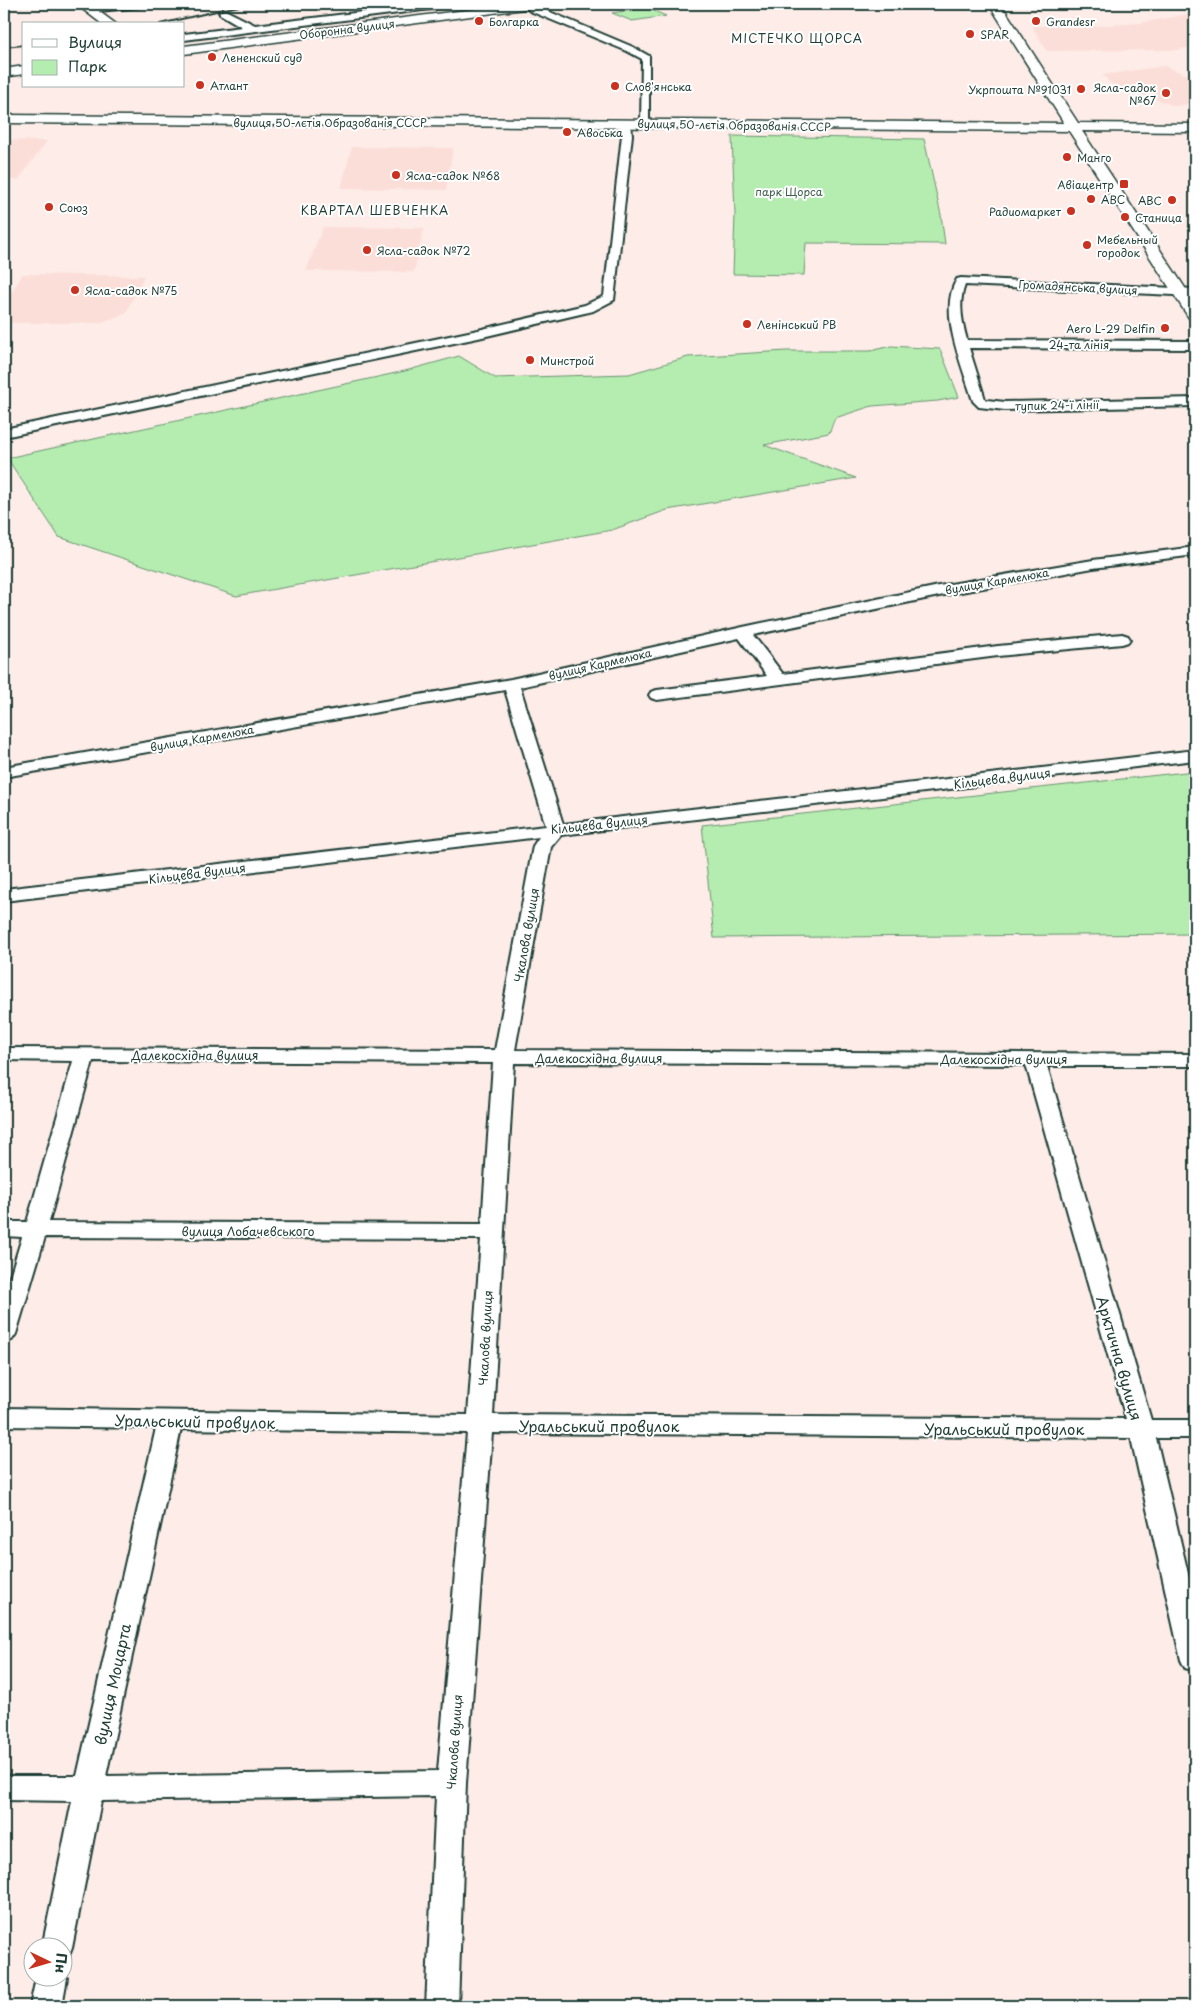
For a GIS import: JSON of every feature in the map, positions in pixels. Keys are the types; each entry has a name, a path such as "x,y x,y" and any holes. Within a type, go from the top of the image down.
{"main road":[{"name":"Оборонна вулиця","path":"185,50 502,4"},
{"name":"Оборонна вулиця","path":"185,44 531,4"},
{"path":"995,4 1079,138 1188,291 1195,315"},
{"path":"86,7 107,22"},
{"path":"4,68 22,65"},
{"path":"4,73 22,70"},
{"path":"4,104 9,119"},
{"name":"вулиця 50-лєтія Образованія СССР","path":"9,119 1195,128"}],"street":[{"path":"86,7 139,4"},
{"path":"185,37 441,4"},
{"path":"531,4 533,9 646,58 646,124"},
{"path":"352,7 384,21"},
{"path":"223,12 248,27 255,28"},
{"path":"4,433 478,334 589,308 610,298 627,135 626,124"},
{"name":"Громадянська вулиця","path":"962,344 954,303 956,289 960,282 1188,291"},
{"name":"24-та лінія","path":"962,344 1195,345"},
{"name":"тупик 24-ї лінії","path":"962,344 979,401 984,404 1005,406 1195,402"},
{"name":"вулиця Кармелюка","path":"4,772 511,684 743,632 939,591 1093,564 1195,551"},
{"path":"743,632 778,679"},
{"path":"657,695 998,651 1122,640"},
{"path":"511,684 556,829"},
{"name":"Кільцева вулиця","path":"4,895 1195,755"},
{"name":"Чкалова вулиця","path":"442,2006 450,1783 480,1424 504,1057 542,846 556,829"},
{"name":"Далекосхідна вулиця","path":"4,1054 1195,1060"},
{"path":"4,1334 36,1229 85,1054"},
{"name":"Арктична вулиця","path":"1035,1060 1141,1429 1195,1660"},
{"name":"вулиця Лобачевського","path":"4,1229 492,1232"},
{"name":"Уральський провулок","path":"4,1417 170,1421 1195,1429"},
{"name":"вулиця Моцарта","path":"59,1938 89,1789 170,1421"},
{"path":"4,1788 89,1789 450,1783"},
{"path":"46,2006 49,1988"}],"shaded area":[{"path":"1195,13 1195,46 1178,50 1047,51 1032,26 1094,26 1140,23"},
{"name":"Ясла-садок №67","path":"1164,66 1195,78 1195,103 1175,106 1110,83 1103,75"},
{"path":"4,140 47,141 18,180 4,180"},
{"name":"Ясла-садок №68","path":"352,147 453,148 446,190 341,188"},
{"name":"Ясла-садок №72","path":"323,227 424,228 414,272 306,271"},
{"name":"Ясла-садок №75","path":"23,274 144,276 125,314 99,323 4,323 4,304"}],"green space":[{"path":"647,8 666,16 632,21 612,13"},
{"name":"парк Щорса","path":"732,136 924,139 941,215 945,244 806,243 804,275 733,274 735,214"},
{"path":"891,346 940,349 959,397 938,401 872,406 835,418 829,433 764,445 856,478 667,510 612,530 236,596 59,537 7,458 405,371 459,356 495,378 629,374 688,357 786,351 870,351"},
{"path":"1195,771 1195,934 714,938 702,825"}],"railway":[{"path":"169,22 247,4"},
{"path":"4,47 22,45"}],"place":[{"name":"Болгарка","path":"479,21"},
{"name":"Grandesr","path":"1036,21"},
{"name":"SPAR","path":"970,34"},
{"name":"Лененский суд","path":"212,57"},
{"name":"Атлант","path":"200,85"},
{"name":"Слов'янська","path":"615,86"},
{"name":"Укрпошта №91031","path":"1081,89"},
{"name":"Ясла-садок №67","path":"1166,93"},
{"name":"Авоська","path":"567,132"},
{"name":"Манго","path":"1067,157"},
{"name":"Ясла-садок №68","path":"396,175"},
{"name":"Авіацентр","path":"1124,184"},
{"name":"АВС","path":"1091,199"},
{"name":"ABC","path":"1172,200"},
{"name":"Союз","path":"49,207"},
{"name":"Радиомаркет","path":"1071,211"},
{"name":"Станица","path":"1125,217"},
{"name":"Мебельный городок","path":"1087,245"},
{"name":"Ясла-садок №72","path":"367,250"},
{"name":"Ясла-садок №75","path":"75,290"},
{"name":"Ленінський РВ","path":"747,324"},
{"name":"Aero L-29 Delfin","path":"1165,328"},
{"name":"Минстрой","path":"530,360"}],"district":[{"name":"МІСТЕЧКО ЩОРСА","path":"797,38"},
{"name":"КВАРТАЛ ШЕВЧЕНКА","path":"375,210"}]}
